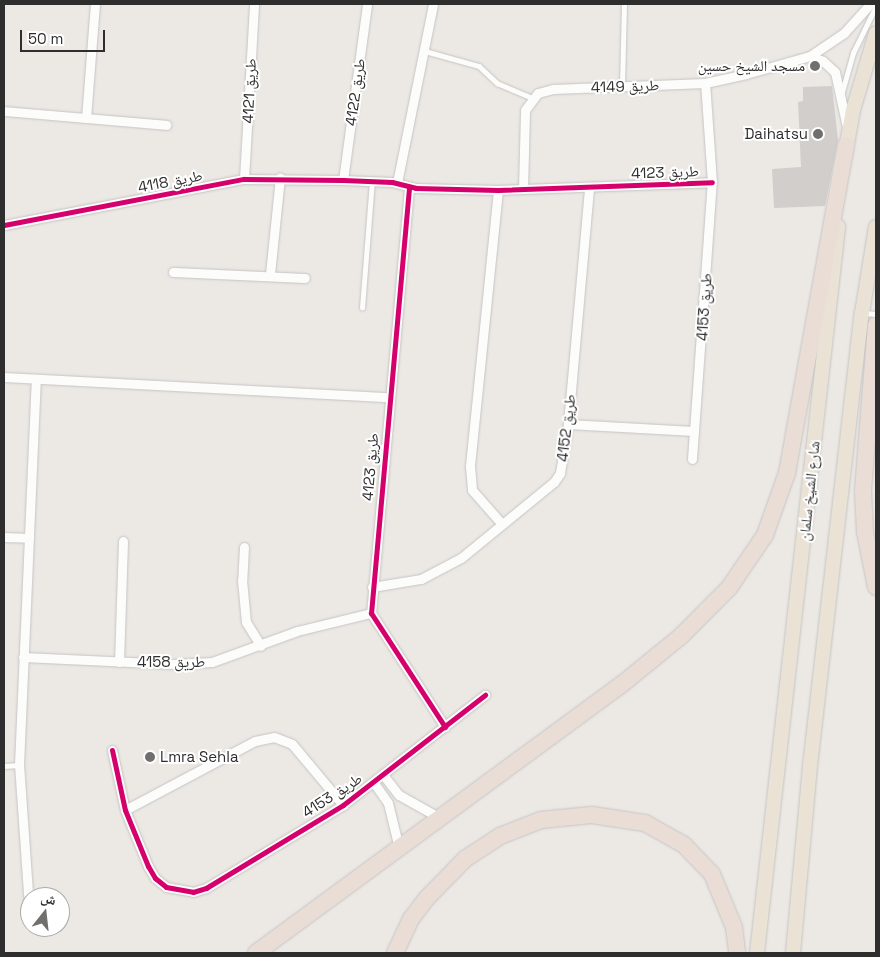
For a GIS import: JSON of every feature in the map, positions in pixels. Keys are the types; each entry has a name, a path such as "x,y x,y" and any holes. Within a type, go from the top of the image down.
{"highway":[{"path":"256,953 440,818 681,636 729,588 765,536 787,473 847,139"},
{"path":"876,325 863,491 867,546 876,587"},
{"path":"395,953 411,919 427,898 466,859 500,836 542,820 592,815 645,823 684,845 712,874 734,927 737,953"}],"main road":[{"name":"شارع الشيخ سلمان","path":"757,953 847,139 876,33"},
{"path":"793,953 810,766 869,314 876,227"}],"street":[{"path":"86,118 95,4"},
{"name":"طريق 4121","path":"244,179 254,4"},
{"name":"طريق 4122","path":"343,180 367,4"},
{"path":"396,183 425,51 433,4"},
{"name":"طريق 4149","path":"532,98 546,90 705,83 810,56 844,33 870,4"},
{"path":"810,56 830,65 838,81 847,139"},
{"name":"طريق 4153","path":"692,459 712,182 705,83"},
{"path":"523,189 525,117 532,98"},
{"path":"4,111 166,124"},
{"path":"270,274 280,178"},
{"name":"طريق 4118","path":"4,225 244,179 343,180"},
{"name":"طريق 4123","path":"343,180 396,183 409,188 498,190 712,182"},
{"name":"طريق 4152","path":"372,587 421,579 461,558 560,473 568,424 590,187"},
{"name":"طريق 4123","path":"371,613 388,397 409,188"},
{"path":"498,190 470,466 475,494 502,524"},
{"path":"173,272 270,274 305,278"},
{"path":"4,377 388,397"},
{"path":"28,887 19,765 36,380"},
{"path":"568,424 694,431"},
{"path":"4,537 28,538"},
{"path":"119,662 123,541"},
{"path":"244,547 242,580 246,622 261,646"},
{"path":"371,613 445,727"},
{"name":"طريق 4158","path":"23,657 203,664 230,658 313,626 371,613"},
{"name":"طريق 4153","path":"343,804 292,744 274,737 255,741 125,810 155,878 179,892 206,888 343,804 374,783 485,695"},
{"path":"112,750 125,810"},
{"path":"384,776 399,795 440,818"},
{"path":"374,783 388,803 399,848"}],"lane":[{"path":"622,86 624,4"},
{"path":"840,98 853,53 876,6"},
{"path":"425,51 479,66 497,83 532,98"},
{"path":"362,308 372,182"},
{"path":"4,766 19,765"}],"building":[{"name":"Daihatsu","path":"832,86 838,140 825,206 774,208 772,169 801,167 798,102 803,101 803,87"}],"cycle path":[{"path":"4,225 244,179 392,182 416,188 498,190 712,182"},
{"path":"409,188 371,613 445,727"},
{"path":"112,750 125,810 148,866 155,878 166,887 193,892 206,888 343,805 485,695"}],"place":[{"name":"مسجد الشيخ حسين","path":"815,66"},
{"name":"Daihatsu","path":"818,134"},
{"name":"Lmra Sehla","path":"150,757"}]}
